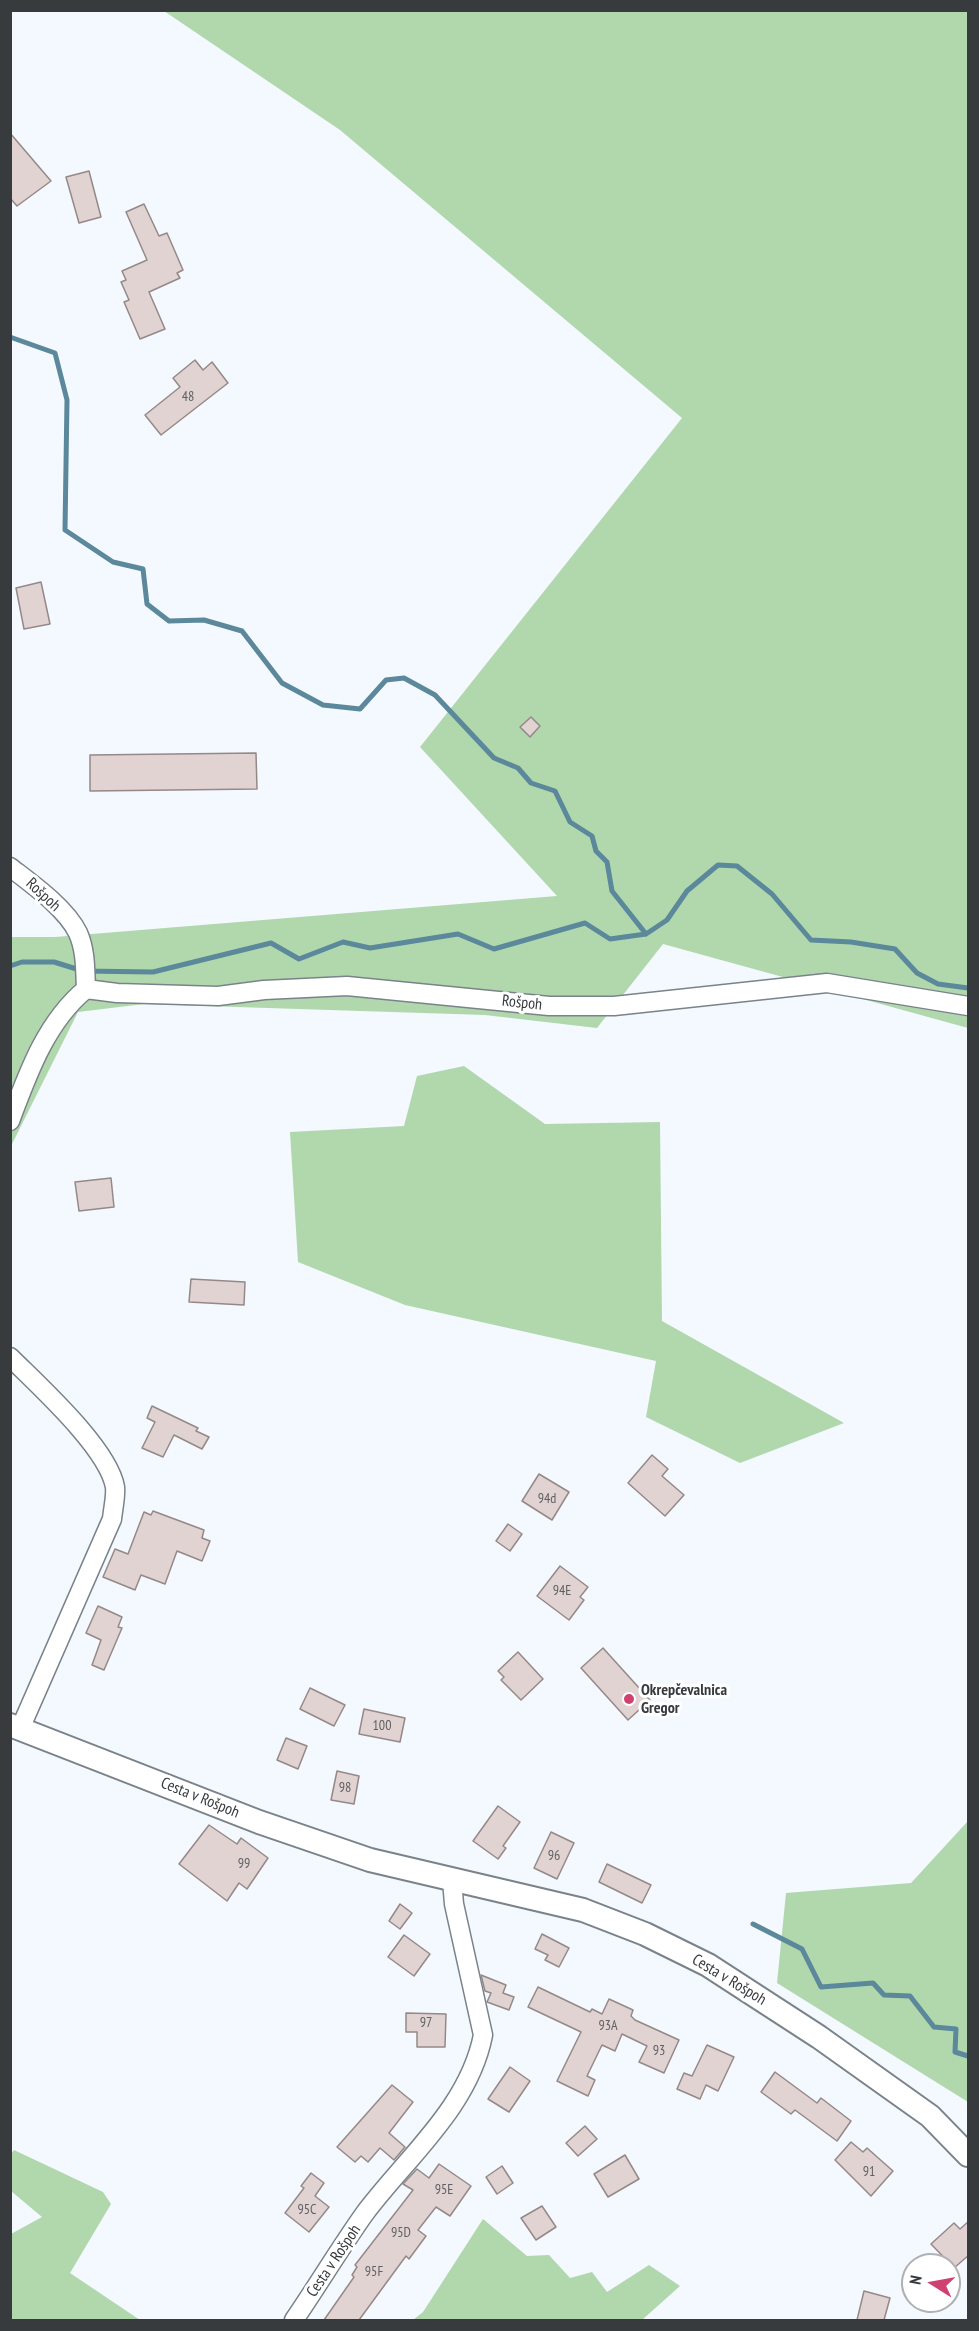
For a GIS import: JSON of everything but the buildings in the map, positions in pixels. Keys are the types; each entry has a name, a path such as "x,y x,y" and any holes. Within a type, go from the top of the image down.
{"street":[{"name":"Rošpoh","path":"10,867 39,889 78,932 85,958 86,983 117,993 218,996 264,990 348,986 549,1006 614,1006 827,983 969,1006"},
{"path":"10,1121 42,1044 70,1002 86,983"},
{"name":"Cesta v Rošpoh","path":"10,1357 73,1422 103,1459 115,1487 112,1519 15,1727 271,1826 370,1860 452,1880 506,1890 583,1910 645,1934 708,1965 819,2037 930,2116 969,2155"},
{"name":"Cesta v Rošpoh","path":"294,2320 366,2212 422,2147 468,2080 479,2055 483,2035 454,1904 452,1880"}],"green space":[{"path":"164,11 968,11 968,1028 663,944 597,1028 485,1015 144,1004 78,1012 11,1146 11,937 55,937 557,896 420,747 682,418 340,130"},
{"path":"464,1066 545,1124 660,1122 662,1321 844,1423 740,1463 646,1417 656,1361 405,1305 298,1262 290,1132 404,1126 417,1076"},
{"path":"968,1821 968,2102 777,1983 786,1893 911,1883"},
{"path":"14,2150 103,2192 111,2204 70,2273 140,2320 11,2320 11,2234 42,2217 11,2191 11,2154"},
{"path":"483,2219 527,2256 549,2255 570,2278 592,2272 607,2292 649,2265 680,2286 642,2320 413,2320 423,2312"}],"waterway":[{"path":"10,337 55,353 67,400 65,530 113,562 143,569 147,604 169,621 204,620 242,631 282,683 323,705 360,709 386,680 404,678 435,695 494,758 518,768 531,783 555,791 570,822 592,836 596,851 607,862 612,891 646,934"},
{"path":"10,966 22,962 54,962 83,971 153,972 271,943 299,959 343,942 370,948 458,934 494,949 585,923 610,939 646,934 667,920 687,891 718,865 737,866 772,894 811,940 851,942 895,949 917,973 938,984 968,988"},
{"path":"753,1924 802,1949 821,1987 873,1983 884,1995 910,1996 934,2027 956,2029 955,2052 968,2056"}],"place":[{"name":"Okrepčevalnica Gregor","path":"629,1699"}]}
